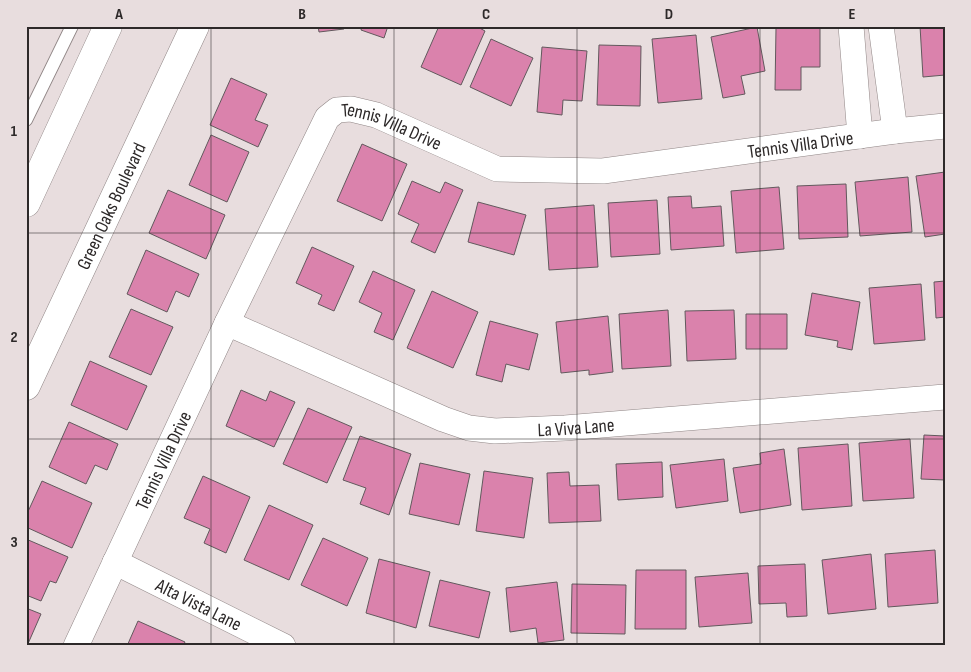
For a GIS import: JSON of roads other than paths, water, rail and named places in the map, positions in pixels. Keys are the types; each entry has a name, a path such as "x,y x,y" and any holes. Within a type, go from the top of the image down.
{"main road":[{"path":"26,203 108,26"},
{"name":"Green Oaks Boulevard","path":"26,386 195,26"}],"street":[{"path":"851,26 860,136"},
{"path":"881,26 895,131"},
{"name":"Tennis Villa Drive","path":"76,646 227,323 327,118 337,110 351,109 376,115 497,169 603,171 895,131 945,126"},
{"name":"La Viva Lane","path":"227,323 443,419 469,428 495,431 565,428 945,398"},
{"name":"Alta Vista Lane","path":"114,562 283,646"}],"lane":[{"path":"26,120 72,26"}]}
